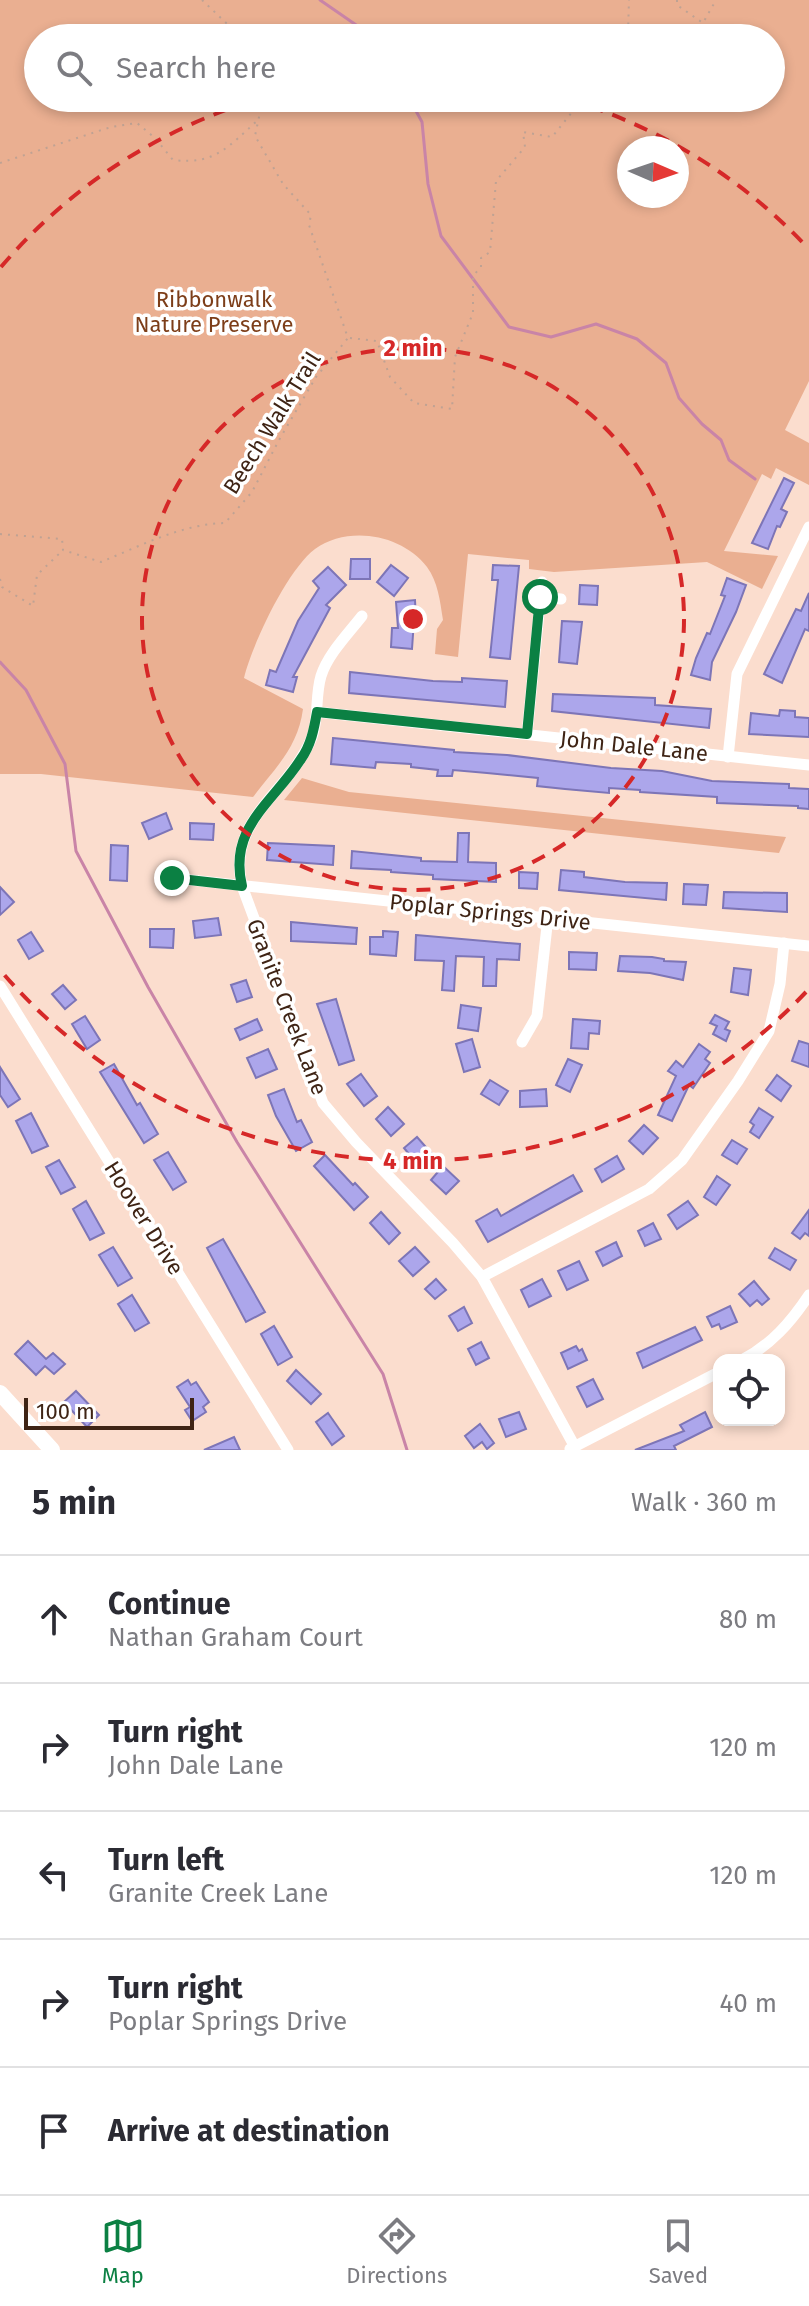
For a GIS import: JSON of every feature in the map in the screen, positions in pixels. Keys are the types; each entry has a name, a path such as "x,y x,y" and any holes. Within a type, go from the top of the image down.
{"main road":[{"path":"0,1393 52,1450"}],"street":[{"path":"728,757 737,674 809,527"},
{"path":"527,734 542,582"},
{"path":"540,597 561,599"},
{"name":"Granite Creek Lane","path":"362,616 321,675 313,734 301,759 244,834 238,859 242,886 323,1103 482,1277 572,1448"},
{"name":"John Dale Lane","path":"317,712 809,765"},
{"name":"Poplar Springs Drive","path":"172,878 809,946"},
{"path":"522,1042 537,1016 548,917"},
{"path":"482,1277 649,1189 682,1160 769,1031 780,984 784,943"},
{"name":"Hoover Drive","path":"0,986 288,1450"},
{"path":"752,1354 783,1330 809,1295"},
{"path":"572,1448 713,1375"}],"path":[{"path":"202,0 227,24"},
{"path":"628,24 629,0"},
{"path":"677,0 677,5 703,23 716,0"},
{"path":"0,163 111,127 137,123 155,138 173,160 197,163 218,154 259,119 260,112"},
{"name":"Beech Walk Trail","path":"348,338 377,341 390,377 414,403 452,409 455,357 473,313 473,276 481,267 481,258 490,252 496,181 525,147 523,132 552,137 572,112"},
{"name":"Beech Walk Trail","path":"259,119 255,136 283,184 311,215 309,225 348,338"},
{"name":"Beech Walk Trail","path":"0,534 62,539 63,550 101,562 162,537 209,524 225,523 252,492 316,377 348,338"},
{"path":"0,579 2,587 33,606 37,575 63,550"}],"green space":[{"name":"Ribbonwalk Nature Preserve","path":"0,0 809,0 809,381 785,430 809,443 809,485 776,468 771,479 762,474 724,551 778,556 762,589 707,562 554,572 529,569 529,560 468,554 458,657 435,654 437,629 443,620 440,599 431,573 416,556 389,540 374,537 358,535 328,542 315,549 293,573 272,609 248,664 244,678 303,709 291,746 253,797 41,774 0,774"},
{"path":"302,778 349,792 786,837 779,853 284,800"}],"building":[{"path":"784,478 794,483 781,509 787,512 780,527 777,526 768,549 752,543"},
{"path":"351,559 370,559 370,579 350,579"},
{"path":"391,565 408,578 394,596 377,582"},
{"path":"493,565 519,566 510,659 490,657 498,580 492,580"},
{"path":"328,567 346,585 326,605 330,608 293,677 297,677 293,692 266,685 270,670 276,672 298,621 319,588 313,581"},
{"path":"727,578 746,585 736,612 712,662 710,680 691,675 725,596 721,595"},
{"path":"580,585 598,586 597,605 579,604"},
{"path":"809,593 809,631 805,629 782,683 764,674 796,609 801,611"},
{"path":"415,600 412,649 391,647 392,628 398,628 396,602"},
{"path":"562,621 582,622 577,664 559,662"},
{"path":"350,672 433,681 462,682 462,678 507,681 505,707 349,693"},
{"path":"553,694 655,698 655,705 711,709 709,728 552,711"},
{"path":"780,710 795,711 795,717 809,718 809,737 749,734 751,713 779,716"},
{"path":"333,738 662,771 712,781 789,784 789,788 809,789 809,809 717,803 717,797 640,790 609,788 609,793 537,786 538,778 487,773 453,770 452,776 437,776 438,770 411,767 411,764 376,762 375,768 331,764"},
{"path":"166,813 172,829 149,839 142,823"},
{"path":"190,823 214,824 213,840 190,839"},
{"path":"458,833 469,833 468,862 496,863 496,882 433,879 433,875 351,868 352,851 421,858 421,861 457,862"},
{"path":"268,843 334,846 333,865 267,860"},
{"path":"111,845 128,846 127,881 110,880"},
{"path":"561,870 584,872 584,877 667,883 666,900 559,890"},
{"path":"519,872 538,873 537,889 519,888"},
{"path":"684,884 708,885 706,905 683,904"},
{"path":"0,887 14,902 0,915"},
{"path":"724,892 787,893 787,912 723,908"},
{"path":"218,918 221,935 195,938 193,921"},
{"path":"291,922 357,928 356,944 291,941"},
{"path":"150,929 174,929 173,948 150,947"},
{"path":"383,931 398,932 396,956 370,954 370,937 383,937"},
{"path":"31,932 43,951 29,959 18,940"},
{"path":"416,935 520,944 519,960 497,959 496,986 483,986 484,957 456,956 454,991 442,990 444,961 415,960"},
{"path":"569,952 597,953 596,970 569,969"},
{"path":"620,956 686,962 683,980 650,973 618,971"},
{"path":"734,968 751,970 748,995 731,992"},
{"path":"246,980 252,997 237,1002 231,985"},
{"path":"63,985 76,1000 65,1009 52,994"},
{"path":"336,999 354,1060 339,1065 317,1004"},
{"path":"461,1005 481,1008 478,1031 458,1028"},
{"path":"715,1015 729,1022 725,1029 730,1031 726,1041 713,1034 717,1026 710,1023"},
{"path":"85,1016 100,1040 87,1049 72,1024"},
{"path":"257,1019 262,1030 240,1040 235,1029"},
{"path":"573,1019 600,1021 599,1034 589,1033 588,1049 571,1048"},
{"path":"472,1039 480,1067 464,1072 456,1044"},
{"path":"799,1041 809,1044 809,1067 792,1061"},
{"path":"699,1044 710,1052 705,1059 710,1063 693,1088 689,1085 672,1121 658,1115 676,1076 668,1071 676,1061 683,1067"},
{"path":"268,1049 277,1069 256,1078 247,1058"},
{"path":"568,1059 582,1065 570,1092 556,1085"},
{"path":"114,1064 158,1134 144,1143 100,1072"},
{"path":"0,1067 20,1099 8,1107 0,1095"},
{"path":"361,1074 377,1096 364,1106 347,1084"},
{"path":"777,1075 791,1086 781,1101 766,1090"},
{"path":"490,1080 508,1091 499,1105 481,1094"},
{"path":"284,1089 297,1122 301,1120 312,1142 296,1151 268,1095"},
{"path":"546,1089 547,1106 520,1107 520,1091"},
{"path":"388,1107 404,1124 391,1136 376,1119"},
{"path":"759,1108 773,1117 759,1138 750,1132 754,1125 750,1122"},
{"path":"31,1113 48,1146 32,1153 16,1121"},
{"path":"644,1125 658,1138 643,1154 629,1141"},
{"path":"417,1137 432,1154 419,1166 404,1148"},
{"path":"732,1140 747,1149 737,1164 722,1155"},
{"path":"168,1152 186,1182 173,1190 154,1160"},
{"path":"325,1155 368,1197 354,1210 314,1166"},
{"path":"617,1156 624,1169 602,1182 595,1169"},
{"path":"59,1160 75,1187 61,1194 46,1167"},
{"path":"443,1166 459,1181 446,1194 431,1180"},
{"path":"573,1175 582,1191 488,1242 476,1221 497,1209 501,1216"},
{"path":"717,1176 730,1185 716,1205 704,1197"},
{"path":"86,1201 104,1233 90,1240 73,1209"},
{"path":"688,1201 698,1215 677,1229 668,1215"},
{"path":"809,1210 809,1236 805,1233 800,1239 792,1233"},
{"path":"381,1212 400,1233 389,1244 370,1223"},
{"path":"653,1223 661,1239 645,1246 638,1231"},
{"path":"223,1239 265,1312 246,1322 207,1248"},
{"path":"616,1242 622,1256 603,1266 596,1252"},
{"path":"113,1247 132,1278 118,1286 99,1255"},
{"path":"415,1247 429,1262 413,1276 399,1261"},
{"path":"775,1248 796,1260 790,1270 769,1258"},
{"path":"579,1261 588,1280 567,1290 558,1271"},
{"path":"436,1279 446,1290 435,1299 425,1289"},
{"path":"542,1279 551,1296 529,1307 521,1290"},
{"path":"754,1281 769,1299 762,1305 757,1300 750,1306 739,1294"},
{"path":"132,1295 149,1323 135,1331 118,1304"},
{"path":"730,1306 737,1322 721,1329 719,1324 712,1327 707,1317"},
{"path":"464,1307 472,1323 458,1331 449,1316"},
{"path":"274,1326 292,1357 278,1365 261,1334"},
{"path":"695,1327 702,1340 643,1368 637,1353"},
{"path":"28,1341 46,1359 53,1353 65,1364 54,1374 45,1366 36,1375 15,1354"},
{"path":"481,1342 489,1358 476,1365 468,1349"},
{"path":"576,1346 579,1351 582,1349 587,1360 568,1369 561,1353"},
{"path":"296,1370 321,1394 311,1404 287,1381"},
{"path":"593,1379 603,1399 587,1407 577,1387"},
{"path":"188,1380 191,1385 196,1382 209,1402 203,1407 206,1412 192,1421 185,1410 190,1407 177,1387"},
{"path":"76,1391 99,1415 87,1427 64,1402"},
{"path":"519,1412 526,1429 506,1437 499,1419"},
{"path":"705,1412 712,1427 674,1446 676,1450 635,1450 684,1431 680,1425"},
{"path":"328,1413 344,1436 332,1445 316,1422"},
{"path":"480,1424 494,1443 487,1449 482,1442 474,1448 465,1436"},
{"path":"234,1437 240,1450 204,1450"}],"waterway":[{"path":"320,0 355,24"},
{"path":"417,112 422,122 428,184 441,236 509,327 551,337 596,324 637,339 666,363 679,398 721,440 729,460 755,479"},
{"path":"0,662 26,690 65,764 76,851 148,987 237,1142 383,1374 407,1450"}],"route":[{"path":"172,878 242,886 238,859 244,834 301,759 313,734 317,712 527,734 540,597"}]}
